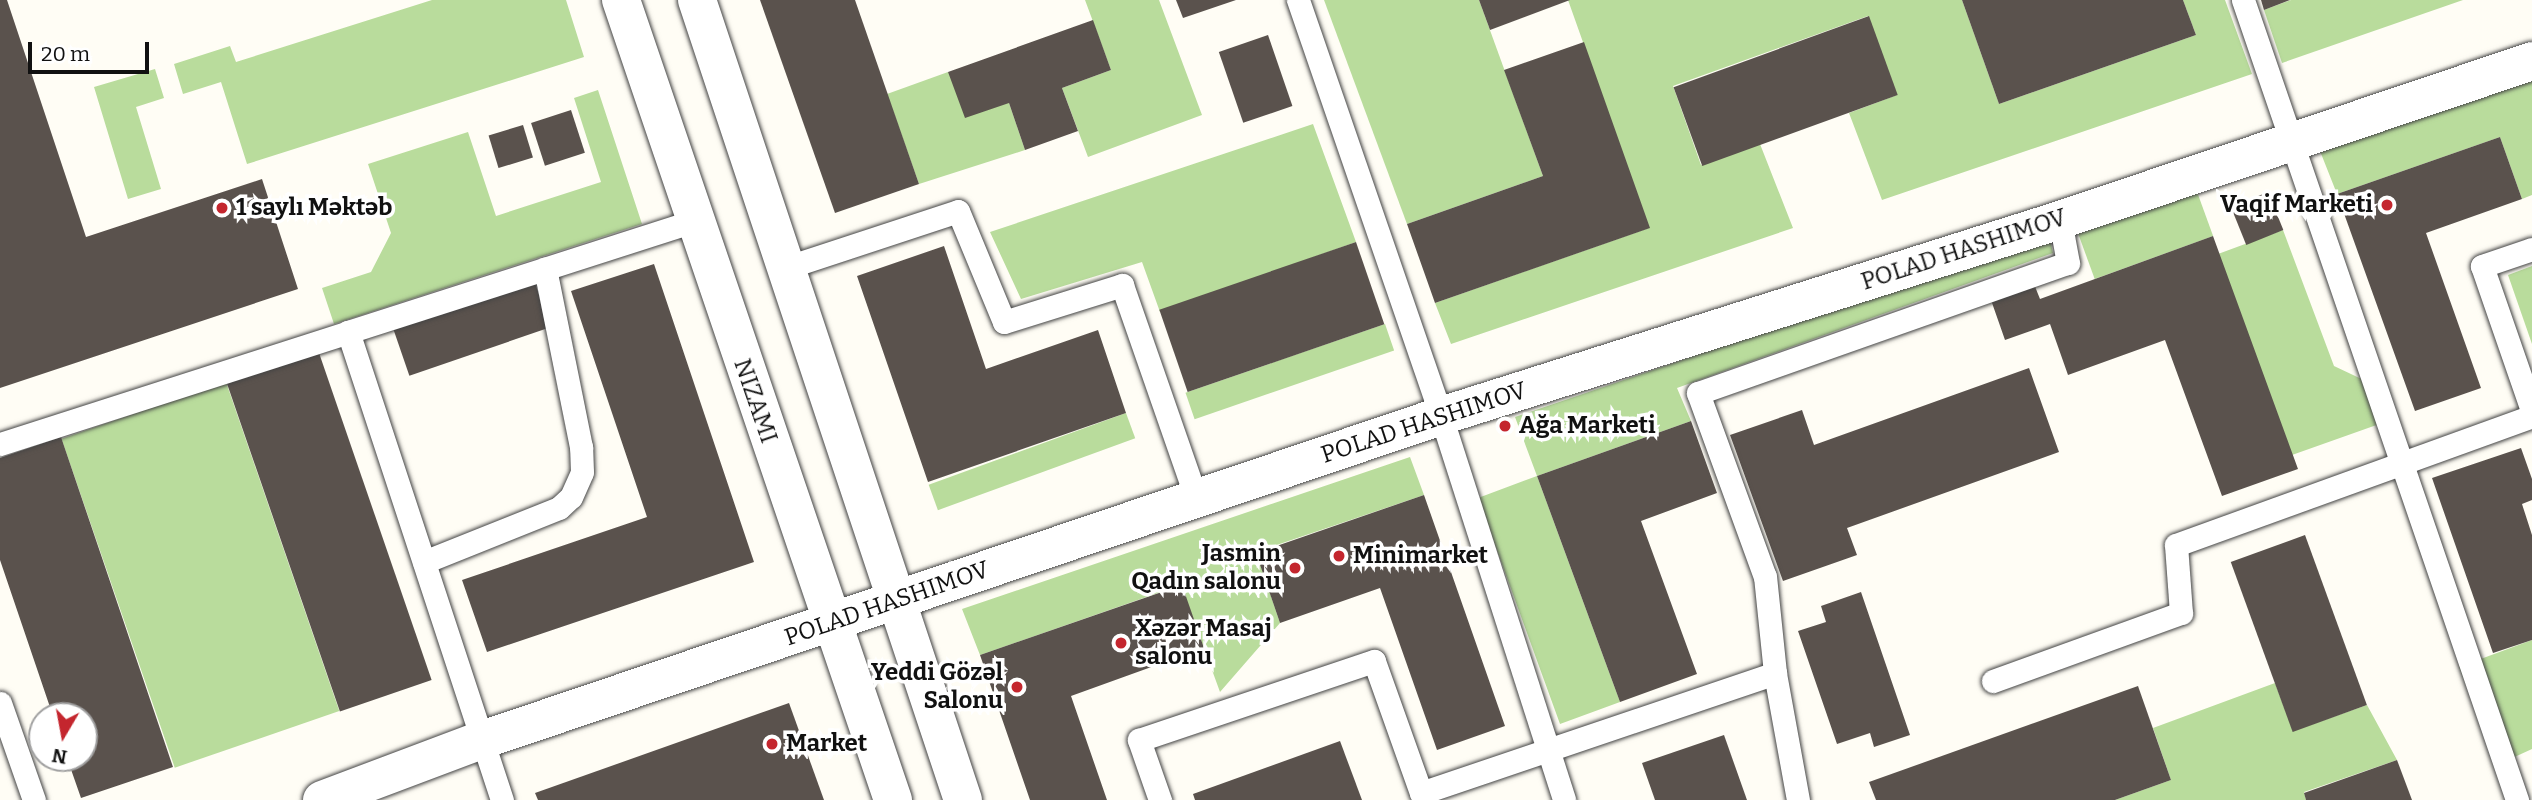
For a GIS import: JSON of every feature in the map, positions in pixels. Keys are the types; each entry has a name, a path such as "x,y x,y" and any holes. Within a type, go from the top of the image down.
{"street":[{"name":"NIZAMI","path":"621,0 893,800"},
{"path":"697,0 963,800"},
{"name":"POLAD HASHIMOV","path":"322,800 482,740 1441,416 2060,220 2532,61"}],"lane":[{"path":"1298,0 1441,416 1564,800"},
{"path":"2243,0 2516,800"},
{"path":"785,268 958,211 1004,322 1122,285 1196,500"},
{"path":"1798,800 1775,673 1765,577 1698,393 2068,263 2060,220"},
{"path":"0,444 694,221"},
{"path":"1993,681 2181,613 2176,545 2532,413 2482,266 2532,249"},
{"path":"424,562 559,508 571,497 582,472 581,447 545,269"},
{"path":"348,332 502,800"},
{"path":"1160,800 1139,740 1374,662 1421,793 1775,673"},
{"path":"0,702 34,800"}],"green space":[{"path":"432,0 566,0 584,57 247,164 221,82 183,94 174,64 230,46 236,62"},
{"path":"1085,0 1159,0 1202,115 1088,157 1062,88 1111,70"},
{"path":"1324,0 1479,0 1543,176 1407,224"},
{"path":"1568,0 1962,0 1999,104 2196,35 2183,0 2225,0 2252,74 1882,200 1849,113 1897,95 1868,16 1673,86 1701,165 1760,144 1793,228 1451,344 1435,303 1649,228"},
{"path":"2291,0 2463,0 2282,63 2264,10"},
{"path":"155,69 164,98 136,107 161,189 128,199 94,87"},
{"path":"948,72 1009,103 1025,150 919,184 887,94"},
{"path":"2532,79 2532,195 2522,199 2500,137 2337,194 2320,151"},
{"path":"598,90 642,224 334,324 322,288 371,272 391,233 368,164 468,132 496,216 601,182 574,98"},
{"path":"1313,124 1356,242 1160,312 1142,262 1021,299 990,232"},
{"path":"2196,189 2213,236 2095,279 2078,232"},
{"path":"2283,230 2334,366 2370,383 2385,422 2292,455 2218,254"},
{"path":"2049,235 2053,253 1677,388 1691,421 1537,476 1515,417"},
{"path":"2532,266 2532,344 2508,275"},
{"path":"1385,324 1394,350 1195,419 1185,393"},
{"path":"226,382 339,711 175,768 61,439"},
{"path":"1126,413 1135,438 938,510 929,485"},
{"path":"1410,457 1424,495 1256,552 1280,623 1220,692 1181,585 980,655 962,609"},
{"path":"1537,476 1620,702 1560,724 1478,498"},
{"path":"2532,640 2532,749 2497,765 2459,667"},
{"path":"2275,683 2293,731 2367,705 2397,760 2304,792 2306,800 2115,800 2171,780 2153,728"}],"building":[{"name":"1 saylı Məktəb","path":"0,0 7,0 86,237 262,179 298,289 0,388"},
{"path":"760,0 855,0 919,184 835,213"},
{"path":"1176,0 1236,0 1183,18"},
{"path":"1479,0 1570,0 1490,30"},
{"path":"1962,0 2183,0 2196,35 1999,104"},
{"path":"2261,0 2290,0 2264,10"},
{"path":"1869,16 1898,95 1702,166 1674,87"},
{"path":"1093,20 1111,70 1062,88 1078,131 1025,150 1009,103 965,118 948,72"},
{"path":"1268,35 1292,106 1243,123 1219,52"},
{"path":"1584,42 1650,228 1435,303 1407,224 1543,176 1504,70"},
{"path":"571,110 585,153 545,166 531,123"},
{"path":"523,125 533,158 499,168 489,136"},
{"path":"2500,137 2522,199 2426,233 2481,388 2415,411 2337,194"},
{"path":"2268,192 2283,230 2246,245 2231,207"},
{"path":"2213,236 2298,469 2222,496 2165,340 2068,375 2050,324 2005,340 1991,300 2034,284 2040,299"},
{"path":"1356,242 1384,324 1188,392 1159,310"},
{"path":"944,246 986,369 1098,330 1126,413 928,482 857,276"},
{"path":"654,264 754,562 487,652 462,580 647,517 571,291"},
{"path":"534,280 550,327 409,376 393,329"},
{"path":"318,350 432,680 340,712 226,382"},
{"path":"2029,368 2059,452 1847,528 1857,555 1783,581 1730,435 1802,410 1814,445"},
{"path":"1691,421 1717,493 1641,521 1697,674 1620,702 1537,476"},
{"path":"61,437 173,767 81,798 72,772 98,772 98,702 48,702 0,560 0,458"},
{"path":"2521,448 2532,479 2532,500 2522,504 2532,535 2532,640 2493,653 2432,478"},
{"path":"1424,495 1505,726 1437,750 1380,588 1280,623 1256,553"},
{"path":"2305,535 2367,705 2293,732 2231,562"},
{"path":"1182,585 1204,648 1071,696 1107,800 1030,800 980,655"},
{"path":"1861,592 1910,735 1874,747 1870,733 1837,744 1798,631 1826,622 1821,606"},
{"path":"2138,686 2171,780 2115,800 1876,800 1869,782"},
{"path":"789,703 824,800 538,800 535,793"},
{"path":"1724,735 1747,800 1655,800 1642,763"},
{"path":"1340,741 1362,800 1195,800 1193,794"},
{"path":"2397,760 2412,800 2306,800 2304,793"}],"place":[{"name":"Vaqif Marketi","path":"2387,205"},
{"name":"1 saylı Məktəb","path":"222,208"},
{"name":"Ağa Marketi","path":"1505,426"},
{"name":"Minimarket","path":"1339,556"},
{"name":"Jasmin Qadın salonu","path":"1295,568"},
{"name":"Xəzər Masaj salonu","path":"1121,643"},
{"name":"Yeddi Gözəl Salonu","path":"1017,687"},
{"name":"Market","path":"772,744"}]}
